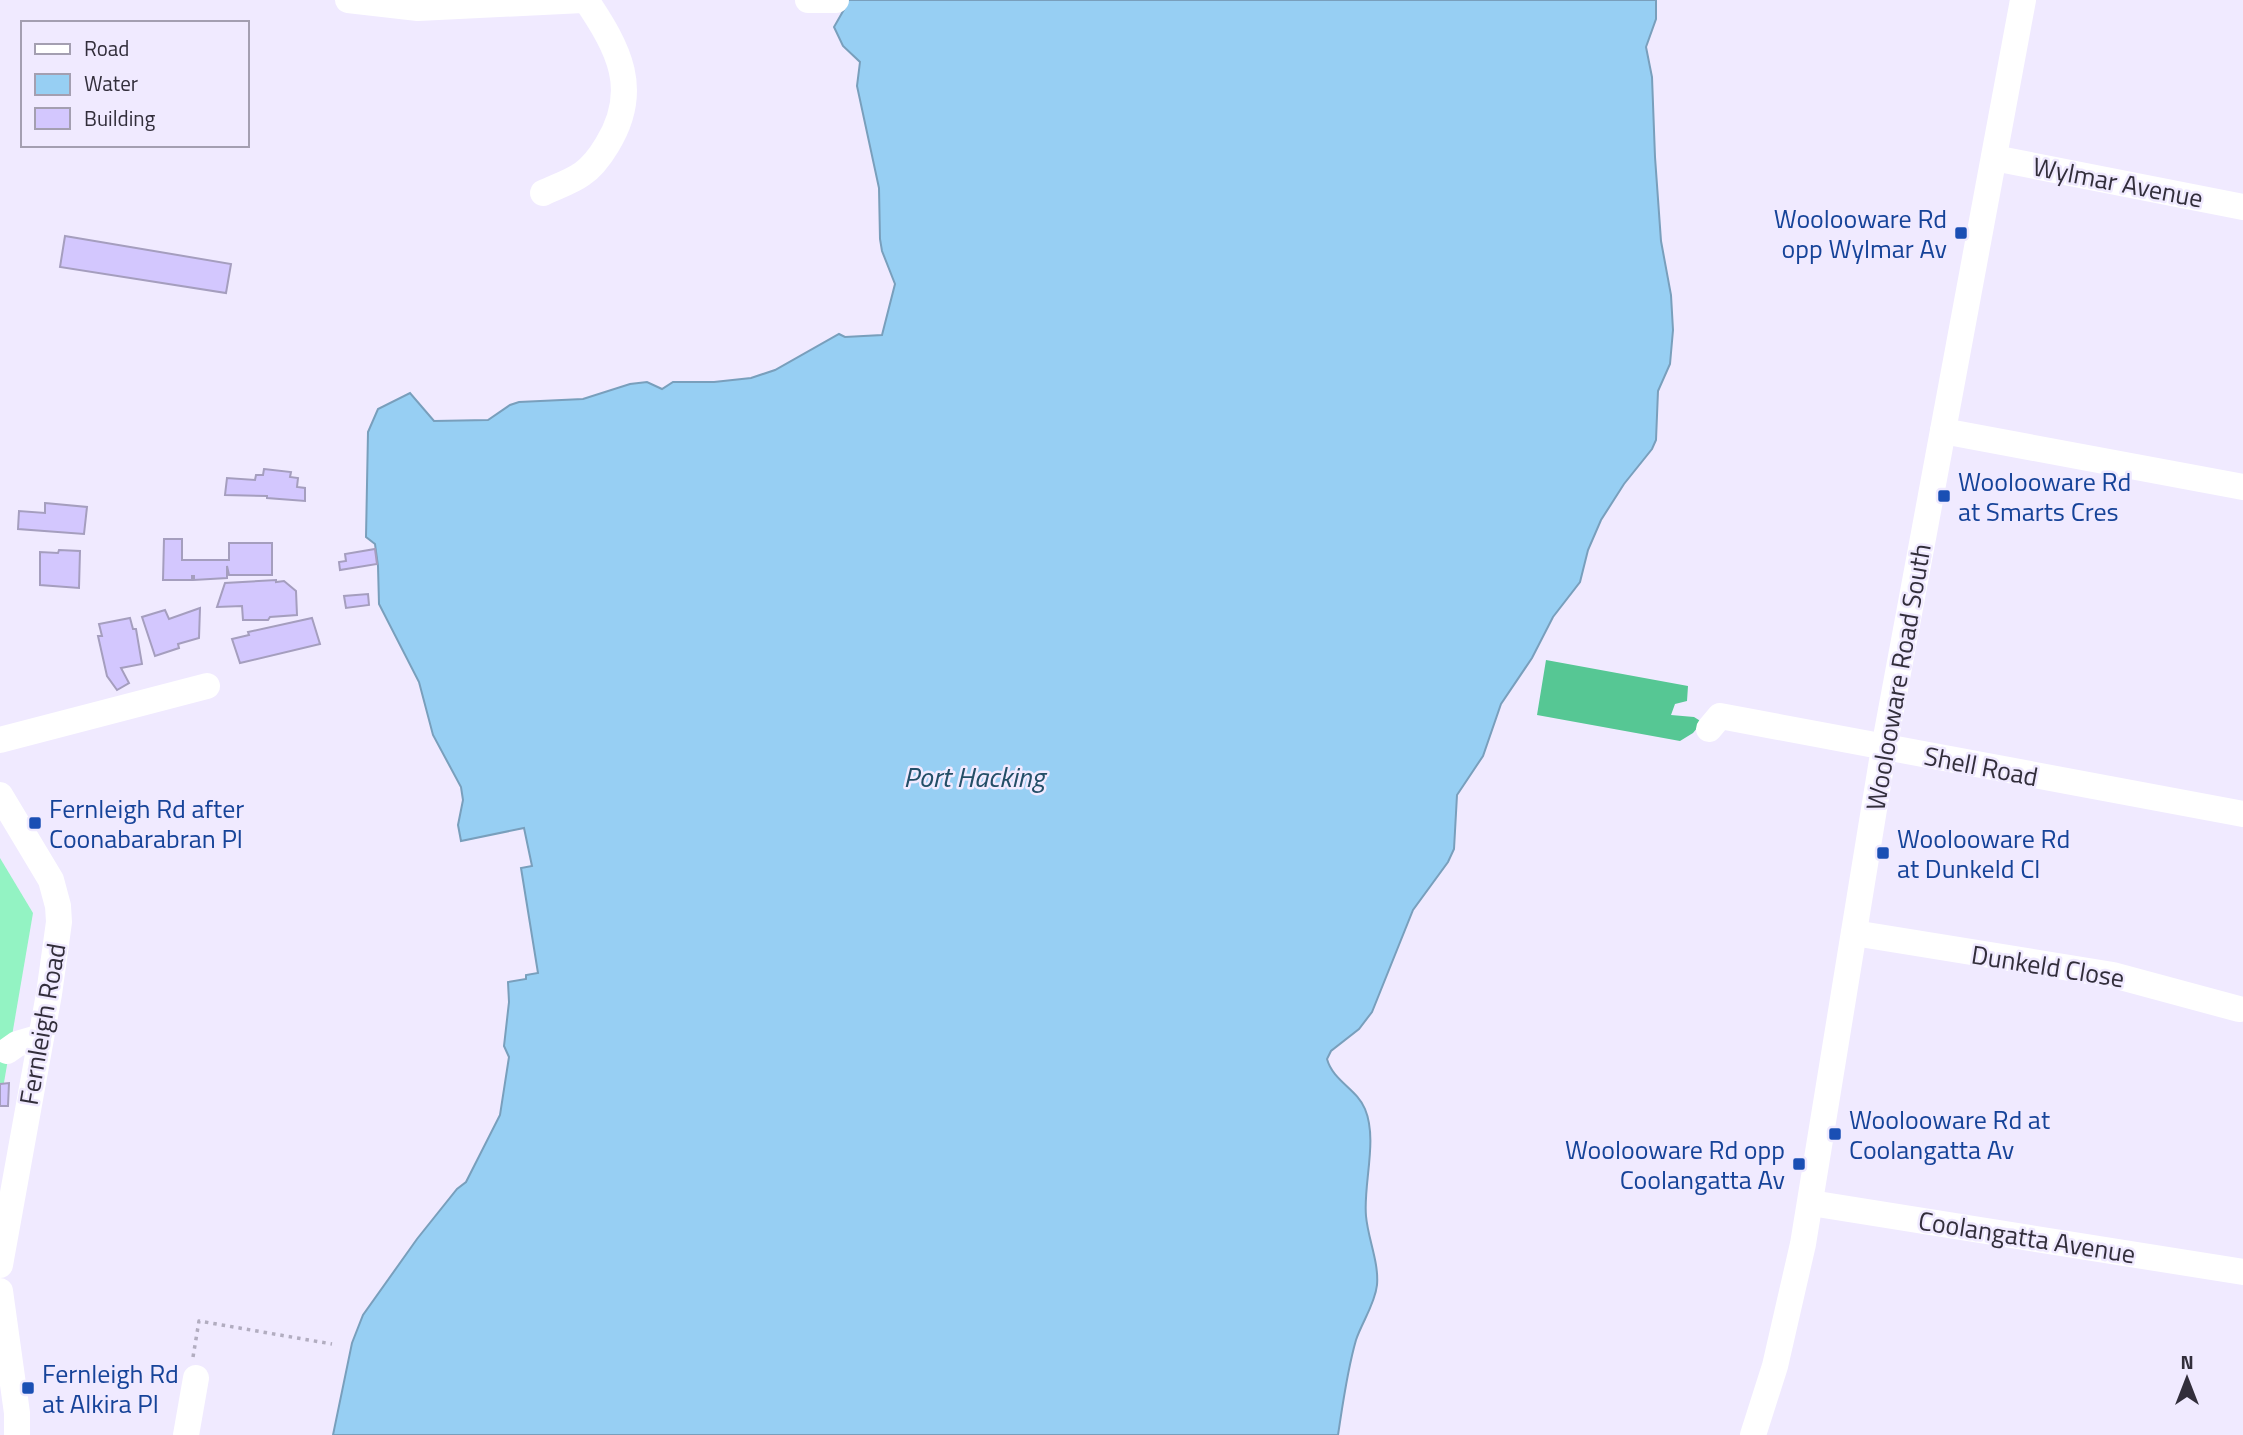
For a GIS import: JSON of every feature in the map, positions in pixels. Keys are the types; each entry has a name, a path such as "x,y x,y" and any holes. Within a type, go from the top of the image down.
{"street":[{"path":"348,0 418,8 585,0 617,57 626,97 619,126 603,151 583,174 543,193"},
{"path":"808,0 836,0"},
{"name":"Woolooware Road South","path":"1753,1435 1781,1342 1811,1203 1884,748 2022,0"},
{"name":"Wylmar Avenue","path":"1994,158 2243,206"},
{"path":"1943,431 2243,487"},
{"path":"0,740 207,686"},
{"name":"Shell Road","path":"1717,715 2243,814"},
{"name":"Fernleigh Road","path":"0,795 51,880 59,922 0,1265"},
{"name":"Dunkeld Close","path":"1854,933 2113,975 2239,1009"},
{"path":"7,1051 17,1044 41,1037"},
{"name":"Coolangatta Avenue","path":"1811,1203 2243,1272"},
{"path":"0,1291 17,1413 17,1435"},
{"path":"186,1435 195,1378"},
{"path":"28,1435 41,1435"}],"path":[{"path":"195,1378 191,1373 199,1321 331,1344"}],"green space":[{"path":"1546,660 1688,686 1687,701 1675,704 1671,715 1694,717 1702,722 1693,733 1680,741 1537,715"},
{"path":"0,858 33,913 0,1106"}],"water":[{"name":"Port Hacking","path":"846,0 1656,0 1656,19 1646,47 1652,77 1661,241 1671,295 1673,330 1670,364 1658,391 1656,440 1601,520 1588,550 1580,582 1553,617 1532,658 1501,704 1483,756 1457,795 1454,849 1448,862 1413,910 1372,1012 1359,1029 1331,1051 1327,1059 1334,1073 1357,1096 1369,1121 1366,1216 1377,1276 1374,1299 1353,1352 1338,1435 333,1435 352,1343 363,1315 417,1239 457,1189 466,1182 500,1115 509,1057 504,1046 509,1002 508,982 526,979 526,975 538,973 521,868 532,866 524,828 461,841 458,825 463,800 461,787 433,735 419,682 379,604 375,544 366,537 368,432 378,409 410,393 434,421 488,420 519,402 583,399 630,384 647,382 662,389 673,382 751,378 775,370 839,334 845,337 882,335 895,284 880,239 879,188 857,86 860,62 843,46 834,27 846,6"}],"building":[{"path":"65,236 231,264 226,293 60,267"},
{"path":"264,469 291,472 290,477 298,478 297,487 305,488 305,501 267,496 225,495 227,478 255,480 256,475 263,475"},
{"path":"45,503 87,507 84,534 18,529 19,511 45,513"},
{"path":"164,539 182,539 182,560 229,560 229,543 272,543 272,575 229,575 227,566 227,578 194,580 192,576 192,580 163,580"},
{"path":"375,549 377,564 340,570 339,562 346,561 345,554"},
{"path":"59,550 80,551 79,588 40,585 40,552 58,553"},
{"path":"284,581 296,591 297,615 270,617 268,620 243,620 242,606 217,607 225,583"},
{"path":"368,594 369,605 346,608 344,596"},
{"path":"200,608 199,638 178,644 179,648 155,656 142,617 165,610 169,619"},
{"path":"130,618 133,629 136,629 142,664 121,668 129,683 117,690 107,676 98,636 102,636 99,624"},
{"path":"312,618 320,644 240,663 232,639 249,635 248,632"},
{"path":"9,1083 8,1106 0,1106 0,1084"}],"place":[{"name":"Woolooware Rd opp Wylmar Av","path":"1961,233"},
{"name":"Woolooware Rd at Smarts Cres","path":"1944,496"},
{"name":"Fernleigh Rd after Coonabarabran Pl","path":"35,823"},
{"name":"Woolooware Rd at Dunkeld Cl","path":"1883,853"},
{"name":"Woolooware Rd at Coolangatta Av","path":"1835,1134"},
{"name":"Woolooware Rd opp Coolangatta Av","path":"1799,1164"},
{"name":"Fernleigh Rd at Alkira Pl","path":"28,1388"}]}
